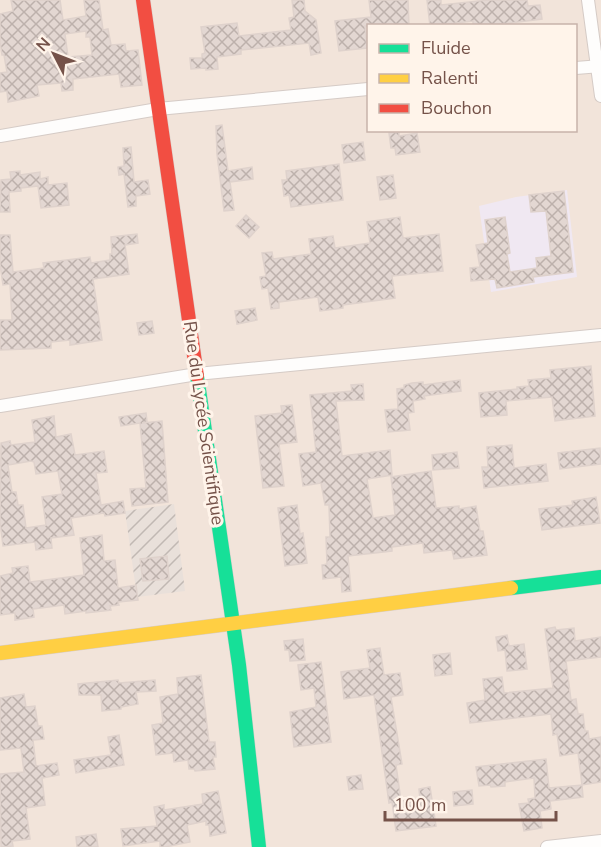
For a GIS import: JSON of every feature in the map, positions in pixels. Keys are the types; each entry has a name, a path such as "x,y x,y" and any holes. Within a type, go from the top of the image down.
{"street":[{"name":"Rue du Lycée Scientifique","path":"143,0 233,624 259,847"},
{"path":"588,0 599,66 601,96"},
{"path":"577,68 599,66"},
{"path":"0,136 158,109 367,89"},
{"path":"0,406 197,374 601,335"},
{"path":"0,653 601,577"},
{"path":"547,847 601,841"}],"shaded area":[{"path":"0,0 601,0 601,847 0,847"},
{"path":"567,190 577,277 491,292 479,206 516,197"},
{"path":"174,504 185,591 137,597 125,511"}],"building":[{"path":"11,0 60,0 63,20 86,16 84,0 99,0 103,30 108,29 111,45 125,44 126,51 138,50 142,85 121,87 119,74 73,79 73,90 62,91 61,83 37,85 39,96 8,102 7,91 0,92 0,73 7,72 0,42 0,14 13,11","holes":["86,31 86,37 90,37 92,55 68,57 65,34"]},
{"path":"292,0 304,0 305,11 316,20 321,53 311,55 309,43 241,50 241,54 217,57 218,69 191,69 190,58 202,58 202,54 205,53 201,27 237,23 239,36 291,30 289,18 294,17"},
{"path":"369,0 408,0 409,24 367,24 365,26 367,48 339,51 335,21 371,17"},
{"path":"427,0 441,0 441,5 488,0 527,0 528,6 540,5 542,19 502,24 473,24 473,21 430,24"},
{"path":"222,125 228,171 252,167 253,179 230,182 234,210 224,211 216,126"},
{"path":"399,132 399,136 417,133 420,152 396,155 395,148 391,148 389,133"},
{"path":"363,142 365,160 344,163 342,145"},
{"path":"131,147 134,182 148,180 150,194 136,196 136,206 128,207 124,174 119,175 118,167 124,166 123,148"},
{"path":"339,164 343,200 291,207 289,195 284,196 282,180 287,180 286,171"},
{"path":"20,171 20,175 40,172 40,179 48,177 48,185 67,183 69,205 41,208 38,186 9,192 10,212 0,212 1,180 11,179 10,172"},
{"path":"393,175 396,198 380,200 377,177"},
{"path":"564,191 573,272 533,277 534,282 497,288 495,279 471,281 470,268 480,267 476,245 488,243 485,220 505,217 510,272 537,268 536,258 551,256 546,211 531,212 529,195"},
{"path":"246,215 259,227 249,238 236,226"},
{"path":"400,217 403,238 439,234 443,271 392,276 395,298 343,305 343,308 320,311 318,297 279,302 279,308 271,309 268,288 262,289 260,277 266,276 262,253 272,252 273,259 311,254 309,239 333,236 335,248 370,243 367,222"},
{"path":"137,234 138,243 125,245 129,274 93,279 102,340 70,345 70,340 51,342 51,348 0,350 0,320 12,320 10,284 3,285 0,264 0,235 10,235 13,272 44,268 43,263 90,257 91,263 110,260 111,237"},
{"path":"255,308 257,320 237,324 235,311"},
{"path":"152,321 154,333 139,335 137,323"},
{"path":"591,366 595,416 555,421 552,397 506,401 507,415 481,417 479,393 529,386 528,380 551,378 550,370"},
{"path":"460,380 461,391 424,396 425,399 413,401 414,412 408,413 410,430 388,432 385,410 398,409 397,389 412,383 423,382 423,385"},
{"path":"363,384 364,400 336,401 342,456 390,450 392,475 367,479 373,518 395,515 391,477 431,471 436,508 459,506 459,509 476,506 487,555 454,559 452,550 424,553 423,543 392,547 392,551 348,556 351,591 342,592 341,577 323,579 322,565 327,564 326,537 330,537 329,505 325,505 321,483 303,486 299,454 316,452 310,395 352,391 351,385"},
{"path":"292,405 297,442 279,444 284,486 263,488 255,416 282,413 281,406"},
{"path":"146,413 147,422 142,423 162,421 168,502 132,506 130,489 146,488 140,423 121,426 119,417"},
{"path":"54,416 56,437 71,434 75,455 104,451 107,472 96,473 101,505 123,501 125,513 105,516 104,513 71,518 74,535 51,538 52,548 36,550 35,542 3,546 0,522 1,443 10,441 11,445 35,442 32,420","holes":["34,462 36,474 58,471 62,494 42,497 46,525 26,528 23,505 18,505 16,492 12,492 8,465"]},
{"path":"512,445 514,468 546,464 548,481 484,488 482,467 488,467 487,447"},
{"path":"600,448 601,464 560,469 558,453"},
{"path":"457,452 459,468 433,470 432,455"},
{"path":"596,497 600,523 542,530 539,509 573,505 572,501"},
{"path":"297,505 300,534 303,533 307,563 285,566 278,508"},
{"path":"102,535 104,561 115,560 118,588 136,585 138,600 118,602 119,605 110,606 111,610 86,613 86,611 65,614 64,605 33,609 34,617 15,620 15,613 0,615 0,576 13,573 12,568 28,566 30,582 84,575 80,538"},
{"path":"167,556 169,579 143,581 140,559"},
{"path":"555,627 556,630 574,628 575,641 601,637 601,657 566,661 571,700 576,699 578,714 583,714 585,731 588,731 589,739 601,737 601,782 582,785 578,753 560,756 557,734 553,735 551,714 470,723 467,703 485,700 483,679 502,677 504,693 553,688 545,629"},
{"path":"507,635 509,646 524,644 527,669 507,671 505,650 498,651 496,637"},
{"path":"303,639 305,660 290,661 289,650 285,650 284,641"},
{"path":"380,648 384,675 400,673 403,695 391,697 402,764 396,765 401,801 420,799 419,789 430,787 436,826 396,831 392,802 389,803 374,695 344,699 341,672 370,668 367,650"},
{"path":"450,653 452,674 435,676 433,655"},
{"path":"321,662 331,742 294,747 290,712 316,707 314,688 301,690 298,665"},
{"path":"201,675 209,742 215,742 216,757 213,757 215,769 195,771 189,769 188,760 174,762 173,753 156,755 152,725 163,723 160,697 178,694 177,678"},
{"path":"118,680 119,683 155,680 156,691 136,692 138,704 102,711 101,695 79,695 78,684"},
{"path":"24,694 26,707 35,706 38,726 42,726 44,739 33,740 36,766 57,763 59,775 42,778 45,805 26,808 30,839 12,841 13,846 1,847 0,774 24,772 21,748 0,750 0,698"},
{"path":"119,735 124,765 76,773 74,760 111,755 108,737"},
{"path":"546,759 549,788 582,785 583,797 550,801 551,809 540,811 542,828 524,831 519,804 529,803 528,799 535,798 534,778 505,782 505,786 479,786 476,767"},
{"path":"361,775 363,789 349,790 347,777"},
{"path":"472,790 473,804 454,806 453,792"},
{"path":"218,791 226,833 210,836 209,825 206,825 206,821 187,825 190,842 165,847 160,847 160,841 123,846 121,829 157,826 154,807 164,805 164,810 203,804 202,794"},
{"path":"96,834 98,847 77,847 76,837"}],"traffic: fast":[{"path":"197,376 239,665 259,847"},
{"path":"511,588 601,577"}],"traffic: slow":[{"path":"0,653 511,588"}],"traffic: jam":[{"path":"143,0 197,376"}]}
